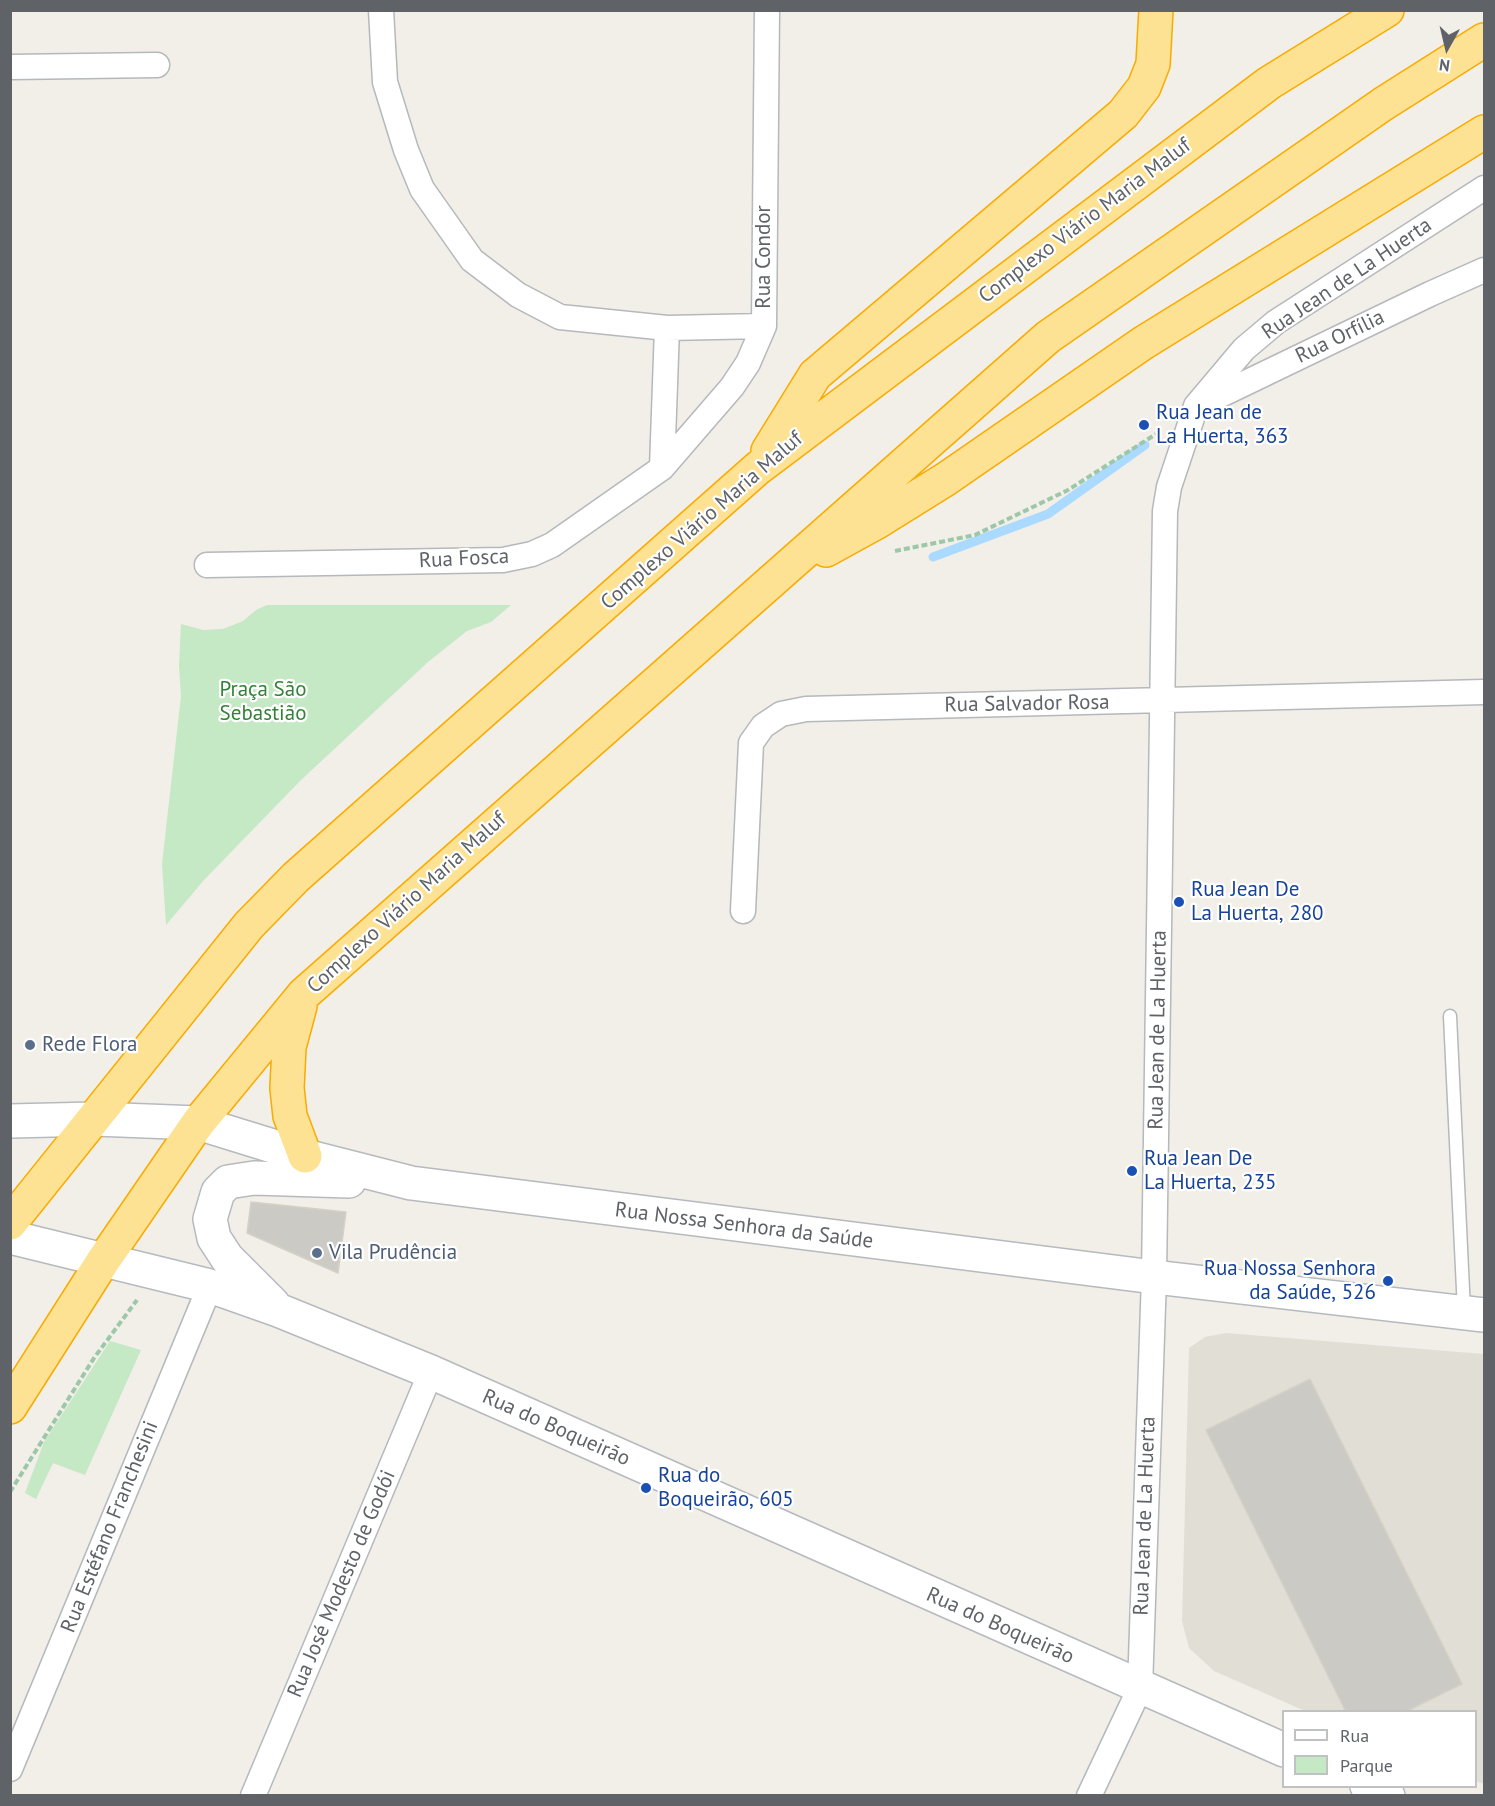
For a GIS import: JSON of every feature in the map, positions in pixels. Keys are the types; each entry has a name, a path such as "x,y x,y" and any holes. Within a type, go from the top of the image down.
{"highway":[{"path":"758,468 815,375 1123,114 1144,87 1153,64 1156,10"},
{"name":"Complexo Viário Maria Maluf","path":"10,1223 249,925 296,877 758,468 1269,83 1387,10"},
{"name":"Complexo Viário Maria Maluf","path":"10,1407 103,1262 198,1123 304,994 1048,338 1383,104 1485,40"},
{"path":"772,580 877,522 945,479 1143,343 1485,132"},
{"path":"304,994 289,1047 287,1088 290,1116 304,1156"}],"main road":[{"name":"Rua Nossa Senhora da Saúde","path":"10,1121 95,1119 198,1123 304,1156 411,1183 1154,1278 1474,1314"},
{"path":"279,1310 227,1258 214,1238 210,1219 212,1208 218,1192 228,1182 254,1178 411,1183"},
{"name":"Rua do Boqueirão","path":"10,1237 103,1262 210,1286 279,1310 431,1372 1282,1749"},
{"path":"1371,1788 1388,1796"}],"street":[{"path":"381,10 385,82 405,150 422,189 472,260 518,295 560,317 668,328 764,326"},
{"name":"Rua Condor","path":"662,468 732,387 748,363 764,326 766,10"},
{"path":"10,67 157,65"},
{"name":"Rua Jean de La Huerta","path":"1089,1796 1140,1688 1154,1278 1165,511 1174,467 1196,406 1244,350 1276,322 1485,188"},
{"name":"Rua Orfília","path":"1196,406 1485,270"},
{"path":"662,468 668,328"},
{"name":"Rua Fosca","path":"207,565 503,560 532,554 552,545 662,468"},
{"name":"Rua Salvador Rosa","path":"743,911 751,744 763,726 781,714 806,710 1163,701 1484,699"},
{"name":"Rua Estéfano Franchesini","path":"10,1769 210,1286"},
{"name":"Rua José Modesto de Godói","path":"253,1796 431,1372"}],"lane":[{"path":"1450,1016 1474,1314"}],"path":[{"path":"883,553 975,535 1068,490 1196,406"},
{"path":"10,1492 94,1358 158,1273"}],"shaded area":[{"path":"1226,1333 1484,1354 1484,1784 1477,1781 1477,1710 1303,1710 1214,1671 1189,1648 1182,1621 1189,1348 1205,1337"}],"green space":[{"name":"Praça São Sebastião","path":"267,605 511,605 491,622 467,631 428,662 301,780 204,880 166,925 162,864 181,696 179,666 181,624 203,630 223,629 243,621 256,610"},
{"path":"110,1341 141,1350 85,1475 53,1463 36,1499 25,1493 44,1442"}],"building":[{"name":"Vila Prudência","path":"251,1202 346,1212 338,1273 247,1233"},
{"path":"1310,1379 1462,1684 1409,1710 1345,1710 1206,1430"}],"waterway":[{"path":"933,557 1048,514 1145,445"}],"place":[{"name":"Rua Jean de La Huerta, 363","path":"1144,425"},
{"name":"Rua Jean De La Huerta, 280","path":"1179,902"},
{"name":"Rede Flora","path":"30,1045"},
{"name":"Rua Jean De La Huerta, 235","path":"1132,1171"},
{"name":"Vila Prudência","path":"317,1253"},
{"name":"Rua Nossa Senhora da Saúde, 526","path":"1388,1281"},
{"name":"Rua do Boqueirão, 605","path":"646,1488"}]}
